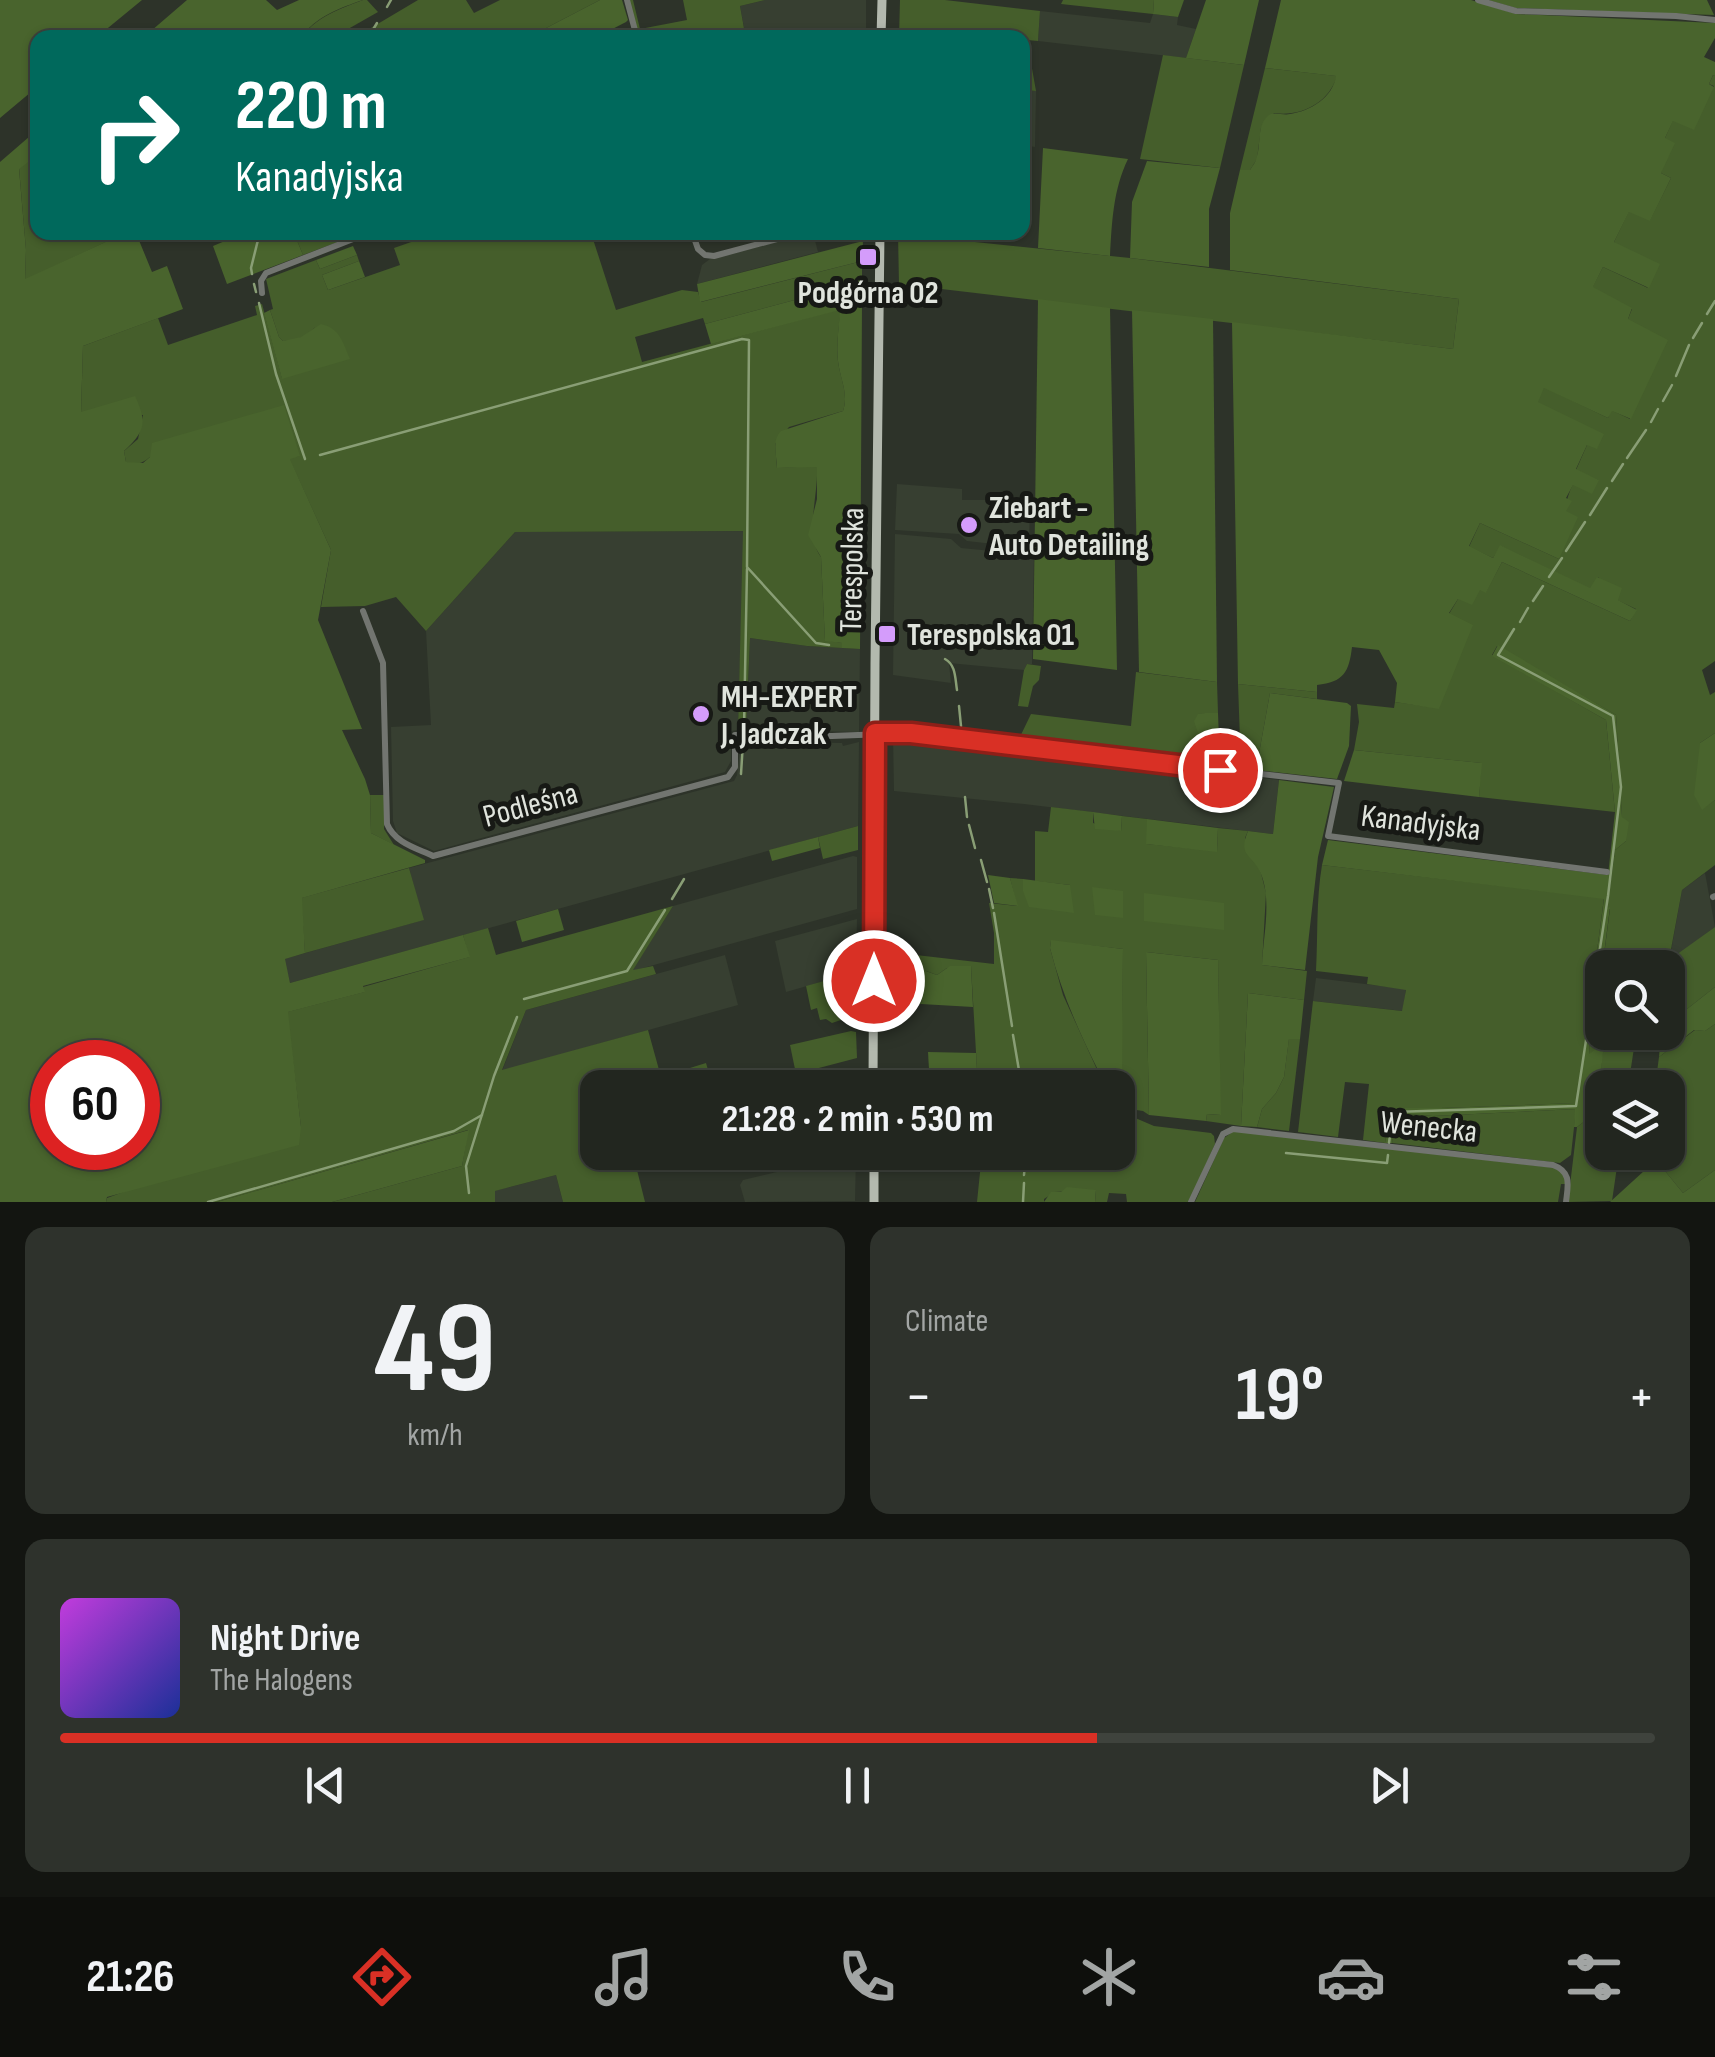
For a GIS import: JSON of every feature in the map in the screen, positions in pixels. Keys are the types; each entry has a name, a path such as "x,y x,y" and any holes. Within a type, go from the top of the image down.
{"main road":[{"path":"882,0 882,30"},
{"name":"Terespolska","path":"874,1070 880,240"},
{"path":"874,1170 874,1202"}],"street":[{"path":"627,0 635,30"},
{"path":"1478,0 1516,12 1715,20"},
{"path":"262,293 261,281 266,273 351,240"},
{"path":"695,240 705,256 774,240"},
{"name":"Podleśna","path":"363,611 383,663 390,831 402,842 434,856 728,777 735,768 735,735 875,733"},
{"name":"Kanadyjska","path":"875,733 911,733 1338,784 1328,836 1608,872"},
{"name":"Wenecka","path":"1191,1202 1228,1130 1559,1167 1568,1178 1566,1202"}],"shaded area":[{"path":"765,0 866,0 866,30 744,30 740,6"},
{"path":"1040,11 1150,23 1153,14 1178,17 1177,25 1196,29 1186,58 1038,41"},
{"path":"1030,91 1036,91 1035,147 1030,146"},
{"path":"785,240 815,240 818,252 697,284 702,265 710,259"},
{"path":"897,484 962,489 962,500 1030,500 1029,548 967,541 959,534 895,530"},
{"path":"744,531 738,730 731,731 731,761 725,772 434,851 397,833 393,821 391,727 431,725 426,631 515,532"},
{"path":"895,534 951,539 961,548 1034,555 1032,664 1024,670 949,663 951,683 893,675"},
{"path":"750,638 860,649 859,732 746,730"},
{"path":"893,735 1279,780 1273,834 894,791"},
{"path":"741,741 843,746 859,742 858,826 290,983 284,959 423,920 409,868 734,781"},
{"path":"857,857 857,909 632,971 673,906"},
{"path":"1705,873 1715,927 1685,950 1671,950 1682,890"},
{"path":"857,919 856,972 786,992 775,941"},
{"path":"725,955 738,1005 502,1071 526,1010"},
{"path":"1316,978 1406,989 1403,1011 1313,1001"},
{"path":"785,1170 856,1170 855,1201 745,1202 740,1185 743,1180"},
{"path":"556,1175 563,1202 495,1202 494,1191"}],"green space":[{"path":"0,0 142,0 106,30 30,30 30,93 0,118"},
{"path":"187,0 266,0 277,10 299,0 363,0 337,10 307,30 152,30"},
{"path":"367,0 378,12 346,30 308,30 337,10"},
{"path":"418,0 466,0 474,13 500,0 600,0 542,30 367,30"},
{"path":"600,0 622,0 628,20 611,30 542,30"},
{"path":"629,0 633,0 640,29 687,20 683,0 765,0 740,6 744,30 637,30"},
{"path":"900,0 945,0 1040,11 1038,41 1030,40 1030,30 899,30"},
{"path":"1063,0 1154,0 1153,14 1061,4"},
{"path":"1154,0 1184,0 1178,17 1153,14"},
{"path":"1206,0 1259,0 1244,65 1186,58"},
{"path":"1281,0 1471,0 1516,14 1715,23 1715,38 1704,57 1715,62 1715,76 1709,84 1714,87 1694,130 1673,121 1665,138 1675,143 1661,173 1671,178 1650,221 1629,212 1614,242 1660,264 1649,288 1603,267 1593,287 1632,308 1628,319 1668,340 1631,419 1612,411 1608,418 1544,388 1538,402 1604,434 1597,449 1587,445 1576,469 1599,480 1592,494 1573,485 1566,498 1572,501 1566,511 1578,517 1559,559 1480,523 1469,546 1493,558 1500,545 1590,588 1597,577 1622,588 1618,600 1637,610 1630,621 1502,562 1486,593 1480,590 1472,605 1458,599 1449,613 1473,625 1439,709 1395,702 1397,683 1379,650 1352,647 1344,674 1317,685 1317,692 1238,684 1232,322 1453,349 1459,299 1230,270 1230,213 1240,170 1250,170 1256,160 1264,121 1272,114 1290,114 1313,106 1326,96 1336,76 1265,68"},
{"path":"1488,0 1707,0 1714,15 1516,8"},
{"path":"1163,55 1244,65 1220,168 1140,159"},
{"path":"1030,57 1036,91 1030,91"},
{"path":"1265,68 1337,76 1328,94 1313,106 1294,113 1274,113 1261,128 1257,159 1250,170 1240,170"},
{"path":"1713,75 1715,76 1715,661 1702,670 1710,695 1715,692 1715,733 1700,743 1702,809 1715,800 1715,865 1682,890 1671,950 1604,950 1615,850 1626,841 1616,715 1497,646 1492,655 1606,720 1615,812 1479,797 1481,763 1354,750 1359,722 1357,704 1394,708 1395,702 1439,708 1449,614 1458,599 1480,589 1486,592 1502,562 1630,621 1636,609 1617,600 1598,577 1590,589 1501,546 1493,558 1469,547 1480,523 1559,559 1573,484 1598,480 1576,470 1587,445 1537,402 1544,387 1608,418 1611,410 1630,419 1628,319 1632,309 1592,288 1603,267 1648,288 1614,242 1629,211 1650,220 1671,178 1661,173 1665,138 1673,120 1693,129 1714,86 1709,84"},
{"path":"30,136 30,161 19,169 25,279 110,240 139,240 152,272 167,266 183,309 83,346 81,412 135,396 142,426 124,451 126,462 143,463 150,457 152,443 284,405 300,456 290,459 331,550 318,620 362,729 342,730 370,795 371,833 425,863 302,898 305,953 285,959 290,983 463,935 470,957 363,986 365,992 288,1012 301,1127 299,1145 107,1197 106,1202 0,1202 0,162"},
{"path":"1043,148 1128,159 1116,194 1110,256 1038,248"},
{"path":"30,161 30,240 110,240 25,280 19,168"},
{"path":"1147,161 1220,168 1209,209 1209,267 1130,258 1132,202"},
{"path":"227,240 297,240 303,255 227,284 213,246"},
{"path":"297,240 343,240 303,255"},
{"path":"417,240 593,240 616,310 682,290 698,292 701,302 862,261 862,282 705,324 703,318 635,337 642,362 841,309 837,348 845,392 843,411 789,427 775,444 777,468 817,466 813,537 821,557 825,640 842,643 842,648 750,638 746,730 738,730 743,531 515,532 426,631 396,597 365,606 321,607 331,550 289,458 299,456 150,457 130,463 126,462 124,451 138,439 143,415 81,413 83,346 158,318 168,345 257,315 255,306 262,304 282,378 315,327 301,337 283,341 270,310 273,309 266,279 316,260 320,269 357,255 359,261 322,275 328,290 400,265 394,248"},
{"path":"898,240 956,240 1459,299 1453,349 899,284"},
{"path":"863,241 862,261 700,302 697,284"},
{"path":"353,246 357,255 320,269 316,260"},
{"path":"359,261 365,277 328,290 322,275"},
{"path":"862,282 860,649 842,648 842,643 825,641 821,557 808,535 817,499 817,467 777,468 775,449 781,431 843,411 845,392 837,355 840,310 711,344 705,324"},
{"path":"1038,299 1110,308 1117,670 1033,659"},
{"path":"270,310 283,341 301,337 321,324 337,333 350,359 282,379 264,313"},
{"path":"1132,310 1213,319 1217,682 1139,672"},
{"path":"1498,645 1616,715 1622,817 1629,822 1626,841 1615,850 1605,950 1597,950 1604,899 1322,865 1328,840 1608,875 1615,812 1606,720 1492,656"},
{"path":"1027,664 1041,666 1028,707 1018,706"},
{"path":"1136,672 1217,682 1218,713 1199,714 1201,742 1192,762 1017,743 1031,714 1131,726"},
{"path":"1238,684 1317,692 1317,699 1270,693 1256,770 1241,768"},
{"path":"1270,693 1351,706 1349,746 1337,779 1256,770"},
{"path":"1218,713 1220,766 1192,762 1201,742 1194,721 1198,714"},
{"path":"1715,733 1715,800 1702,810 1694,795 1700,743"},
{"path":"1354,750 1482,763 1479,797 1344,781"},
{"path":"1279,780 1334,787 1318,857 1305,970 1262,965 1266,896 1258,867 1244,846 1248,831 1273,834"},
{"path":"370,795 385,795 384,829 394,845 371,833"},
{"path":"1051,807 1093,812 1093,823 1121,831 1122,816 1147,819 1147,844 1217,851 1218,828 1248,831 1245,838 1266,893 1262,965 1307,971 1304,1000 1248,993 1241,1126 1206,1121 1207,1114 1220,1115 1218,960 1146,952 1149,1115 1135,1110 1135,1070 1121,1070 1123,949 1051,941 1063,995 1097,1070 977,1070 971,966 947,968 937,975 926,971 914,980 920,989 921,1004 890,1002 890,952 994,964 989,903 1017,906 1010,878 1023,879 1023,891 1070,885 1035,881 1035,831 1048,832"},
{"path":"1093,812 1122,816 1121,831 1095,829"},
{"path":"1147,819 1218,828 1217,852 1146,844"},
{"path":"858,826 858,850 823,859 818,837"},
{"path":"818,837 820,848 772,861 769,850"},
{"path":"1322,865 1604,898 1597,950 1585,950 1585,1042 1577,1103 1391,1108 1385,1143 1363,1140 1369,1084 1345,1082 1338,1137 1298,1132 1313,1001 1402,1011 1406,990 1367,984 1368,977 1316,971"},
{"path":"409,868 424,920 305,953 301,898"},
{"path":"988,875 1010,878 1018,906 994,903"},
{"path":"1023,879 1070,885 1074,913 1029,907"},
{"path":"1092,887 1123,891 1123,918 1095,915"},
{"path":"1144,893 1224,903 1224,930 1144,921"},
{"path":"673,906 633,970 653,966 656,974 526,1010 502,1070 648,1030 659,1070 580,1070 580,1170 637,1170 645,1202 563,1202 556,1175 495,1191 495,1202 332,1202 462,1166 468,1130 217,1202 106,1202 107,1198 301,1127 287,1012 364,992 363,987 469,957 463,935 488,928 496,955"},
{"path":"558,909 564,930 522,942 516,921"},
{"path":"1715,927 1715,987 1685,1011 1683,950"},
{"path":"1051,940 1123,949 1122,1070 1098,1070 1059,980"},
{"path":"1146,952 1218,960 1221,1115 1207,1114 1206,1121 1149,1115"},
{"path":"950,966 971,966 973,1007 921,1004 922,993 914,974 923,970 937,975"},
{"path":"856,972 856,1015 832,1023 820,1020 817,1008 811,1010 806,986"},
{"path":"1715,987 1715,1024 1685,1037 1685,1011"},
{"path":"1248,993 1304,1000 1300,1039 1289,1039 1284,1077 1262,1109 1257,1127 1241,1126"},
{"path":"1715,1024 1715,1170 1683,1193 1664,1170 1685,1170 1685,1070 1657,1070 1659,1057 1668,1050 1685,1050 1685,1038 1695,1030 1705,1031"},
{"path":"851,1031 856,1032 857,1058 811,1070 795,1070 790,1045"},
{"path":"1289,1038 1300,1039 1289,1131 1257,1127 1262,1109 1284,1077"},
{"path":"1585,1043 1589,1054 1603,1050 1601,1070 1585,1070 1585,1121 1577,1127 1575,1109 1433,1116 1396,1113 1392,1143 1385,1143 1391,1108 1577,1103"},
{"path":"1603,1050 1634,1050 1631,1070 1601,1070"},
{"path":"928,1052 976,1053 977,1070 929,1070"},
{"path":"706,1063 708,1070 684,1070"},
{"path":"1576,1109 1571,1155 1560,1163 1392,1143 1395,1113 1433,1116"},
{"path":"1135,1118 1154,1126 1214,1136 1215,1144 1189,1202 1127,1202 1126,1194 1109,1193 1107,1202 1095,1202 1096,1190 1055,1192 1044,1202 977,1202 980,1170 1135,1170"},
{"path":"1585,1121 1585,1170 1617,1170 1612,1201 1568,1202 1577,1127"},
{"path":"469,1130 462,1166 332,1202 217,1202"},
{"path":"1234,1131 1556,1168 1567,1184 1561,1184 1558,1202 1195,1202 1224,1138"},
{"path":"1645,1170 1664,1170 1683,1193 1715,1170 1715,1202 1610,1202"},
{"path":"1067,1187 1096,1190 1095,1202 1044,1202 1051,1192"}],"waterway":[{"path":"387,7 391,0"},
{"path":"373,30 377,23"},
{"path":"252,274 258,240"},
{"path":"254,284 256,292"},
{"path":"1707,314 1715,301"},
{"path":"259,303 276,374 305,459"},
{"path":"1693,338 1702,323"},
{"path":"320,455 749,340 747,567 816,643 829,645"},
{"path":"1676,376 1689,345"},
{"path":"1663,401 1672,385"},
{"path":"1651,422 1658,409"},
{"path":"1627,458 1646,430"},
{"path":"1612,481 1623,464"},
{"path":"1590,515 1607,488"},
{"path":"1566,551 1585,522"},
{"path":"1549,577 1562,558"},
{"path":"744,728 747,569"},
{"path":"1533,601 1543,586"},
{"path":"1520,622 1528,608"},
{"path":"1389,1143 1393,1112 1576,1106 1621,787 1613,716 1498,655 1514,629"},
{"path":"945,659 953,668 957,690"},
{"path":"959,706 961,726"},
{"path":"741,774 743,742"},
{"path":"965,797 967,817"},
{"path":"969,825 975,848"},
{"path":"981,860 987,882"},
{"path":"672,899 684,879"},
{"path":"989,889 993,908"},
{"path":"524,999 627,971 665,910"},
{"path":"994,913 1012,1026"},
{"path":"469,1193 466,1166 517,1017"},
{"path":"1013,1035 1019,1070"},
{"path":"208,1202 454,1131 482,1115"},
{"path":"1286,1153 1387,1163 1388,1155"},
{"path":"1024,1170 1024,1175"},
{"path":"1023,1202 1024,1183"}],"place":[{"name":"Podgórna 02","path":"868,257"},
{"name":"Ziebart - Auto Detailing","path":"969,525"},
{"name":"Terespolska 01","path":"887,634"},
{"name":"MH-EXPERT J. Jadczak","path":"701,714"}],"route":[{"path":"874,981 875,733 911,733 1220,770"}]}
